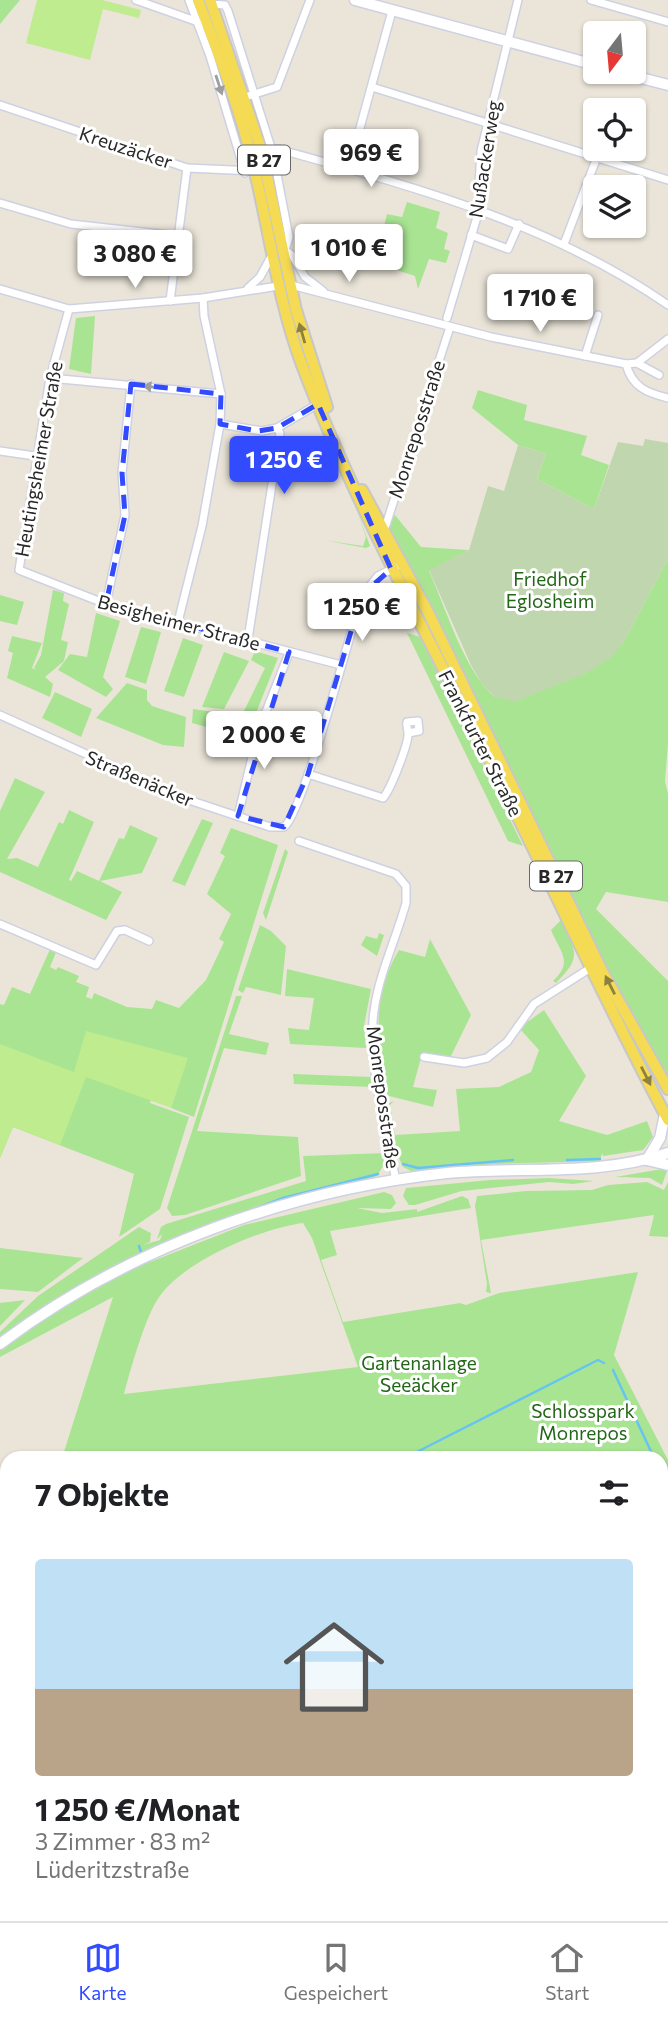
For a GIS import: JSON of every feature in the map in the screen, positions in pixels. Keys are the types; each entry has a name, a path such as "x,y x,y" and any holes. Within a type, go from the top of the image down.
{"main road":[{"name":"Frankfurter Straße","path":"198,0 235,100 278,286 294,344 318,404 666,1117"},
{"path":"355,0 583,62"},
{"name":"Frankfurter Straße","path":"211,1 224,39 250,95 266,148 291,285 324,398 363,491 384,531 396,566"},
{"path":"646,79 668,85"},
{"name":"Frankfurter Straße","path":"594,966 668,1089"},
{"path":"646,1160 660,1138 666,1117"},
{"path":"0,1344 69,1298 127,1267 196,1236 288,1204 396,1181 483,1170 603,1167 646,1160 668,1153"},
{"path":"646,1160 668,1165"}],"street":[{"path":"136,0 183,19 198,21 224,39"},
{"name":"Frankfurter Straße","path":"189,0 250,172"},
{"path":"250,95 277,87 310,0"},
{"name":"Nußackerweg","path":"447,318 471,235 477,208 487,122 518,0"},
{"path":"591,0 668,22"},
{"name":"Frankfurter Straße","path":"211,1 225,5 228,11 250,95"},
{"path":"349,168 393,11"},
{"path":"372,87 583,153"},
{"name":"Kreuzäcker","path":"0,105 187,168 250,172"},
{"path":"266,148 349,168 519,224 564,244 668,305"},
{"path":"564,244 595,161"},
{"path":"609,161 668,180"},
{"path":"170,301 187,168"},
{"path":"0,203 71,224 178,236"},
{"path":"471,235 508,249 519,224"},
{"path":"285,250 305,277 327,293"},
{"path":"247,289 261,277 272,256"},
{"path":"291,285 450,327 626,364 637,363 668,339"},
{"path":"0,289 69,309 203,299 247,289 278,286"},
{"path":"178,622 202,526 220,424 221,394 204,316 203,299"},
{"name":"Heutingsheimer Straße","path":"19,569 35,456 50,378 69,309"},
{"path":"585,356 598,315"},
{"name":"Monreposstraße","path":"384,531 450,327"},
{"path":"637,363 659,376"},
{"path":"626,364 634,382 641,388 668,398"},
{"path":"50,378 221,394"},
{"path":"106,604 125,515 121,473 131,384"},
{"path":"220,424 262,431 277,428 318,404"},
{"path":"248,639 280,433 277,428"},
{"path":"0,451 35,456"},
{"path":"396,566 378,576 362,595 308,774 382,798 391,785 408,733"},
{"name":"Besigheimer Straße","path":"19,569 106,604 341,665"},
{"path":"238,816 258,732 289,653"},
{"name":"Straßenäcker","path":"0,715 127,774 270,827 284,827 292,818 308,774"},
{"name":"Monreposstraße","path":"299,841 396,874 407,889 407,903 376,999 373,1026 377,1075 396,1181"},
{"path":"0,924 96,965 117,930 125,930 149,941"},
{"path":"424,1058 464,1063 487,1058 507,1042 534,1004 594,966"}],"highlighted area":[{"path":"131,384 221,394 220,424 258,431 277,428 318,404 391,569 362,595 308,774 284,827 238,816 289,652 106,604 125,515 122,473"}],"green space":[{"path":"0,0 20,0 0,24"},
{"path":"37,0 102,0 141,10 139,18 103,9 90,60 26,43"},
{"path":"407,202 440,212 436,228 448,233 444,249 450,251 446,263 429,259 418,289 415,276 384,266 387,240 381,239 387,214 402,217"},
{"path":"95,316 91,374 69,369 76,318"},
{"path":"478,390 527,405 524,420 587,436 581,455 609,465 594,509 537,479 546,454 518,445 472,408"},
{"name":"Friedhof Eglosheim","path":"645,439 668,443 668,559 623,643 612,657 584,674 515,702 495,697 482,684 471,665 429,570 469,550 488,486 504,491 518,445 546,454 537,479 594,509 618,442 643,446"},
{"path":"355,505 370,546 366,548 323,540 363,546 366,537"},
{"path":"395,515 421,547 469,550 429,571 465,655 484,686 495,697 584,674 623,643 668,559 668,744 665,781 668,794 668,902 606,892 596,909 668,981 668,1089 651,1061 384,531"},
{"path":"53,590 64,593 63,601 69,604 61,640 68,642 64,661 45,677 53,684 50,697 7,678 13,653 8,651 12,636 42,643 32,668 36,670 34,668 41,655"},
{"path":"0,595 24,602 17,625 0,621"},
{"path":"96,613 120,621 103,677 113,689 106,697 58,670 70,654 87,657"},
{"path":"141,627 161,632 146,684 125,677"},
{"path":"407,633 420,637 523,846 508,841"},
{"path":"183,638 203,645 184,697 164,691"},
{"path":"255,651 278,658 254,718 243,713 265,668 251,660"},
{"path":"224,652 249,661 224,709 202,707"},
{"path":"127,683 147,690 147,700 152,706 186,717 184,747 163,745 96,718"},
{"path":"55,692 92,709 81,737 42,718"},
{"path":"193,709 229,714 248,721 242,737 192,723"},
{"path":"15,778 45,792 7,859 17,858 38,867 59,822 63,824 69,810 94,822 69,880 71,881 77,871 99,881 119,838 124,839 130,825 158,838 142,873 100,881 122,892 106,920 0,872 0,811"},
{"path":"202,819 213,823 185,886 172,881"},
{"path":"231,828 278,845 194,1117 171,1108 187,1058 150,1103 189,1117 160,1209 119,1237 134,1174 13,1127 0,1158 0,1004 4,1005 12,987 30,994 51,947 57,950 50,967 56,970 58,967 79,976 76,982 89,987 86,997 92,999 94,993 127,1007 152,1009 156,1000 179,1008 206,980 224,942 219,939 231,914 207,894 225,856 220,853"},
{"path":"285,849 288,852 266,920 263,913"},
{"path":"563,918 574,953 570,966 556,983 553,981 563,968 564,962 551,930"},
{"path":"260,925 271,931 286,946 281,995 246,987 243,993 238,990"},
{"path":"379,933 384,935 377,956 361,945 366,936 377,939"},
{"path":"430,939 471,1015 450,1058 422,1054 413,1087 437,1090 433,1107 385,1095 378,1021 384,985 399,950 425,957"},
{"path":"287,969 371,989 364,1026 366,1048 290,1044 288,1028 309,1030 314,998 285,996"},
{"path":"236,996 242,996 229,1034 269,1043 266,1055 224,1048 197,1131 298,1137 301,1176 185,1215 172,1216 167,1208"},
{"path":"544,1010 586,1076 559,1121 607,1135 647,1121 653,1137 643,1150 603,1156 602,1153 600,1161 494,1164 411,1171 403,1167 396,1151 389,1103 394,1101 390,1105 395,1135 460,1131 456,1089 499,1087 531,1072 539,1050 519,1028"},
{"path":"86,1031 188,1058 171,1108 86,1077 60,1145 13,1127 0,1158 0,1044 74,1072"},
{"path":"293,1074 372,1077 373,1087 294,1084"},
{"path":"385,1153 385,1163 377,1176 293,1197 178,1239 69,1294 0,1338 0,1332 38,1296 139,1227 151,1233 150,1242 143,1245 160,1240 162,1234 157,1239 161,1227 166,1224 306,1181 303,1156"},
{"path":"668,1168 662,1185 650,1178 615,1177"},
{"path":"549,1178 594,1181 573,1184 549,1182 462,1191 415,1205 409,1205 403,1196 406,1188 490,1180"},
{"path":"647,1182 664,1190 668,1182 668,1237 649,1236 654,1215 481,1240 491,1293 486,1292 475,1206 477,1196 526,1191 592,1190 608,1185"},
{"path":"384,1192 392,1195 396,1203 391,1209 357,1208 382,1213 417,1209 417,1212 462,1196 468,1199 471,1208 330,1231 337,1255 321,1260 343,1322 460,1303 466,1305 499,1293 638,1272 614,1355 663,1451 64,1451 113,1297 0,1357 0,1344 148,1257 150,1262 244,1225","holes":["303,1223 312,1238 358,1367 124,1394 151,1311 166,1288 181,1274 220,1251 264,1233"]},
{"path":"0,1248 83,1258 38,1292 0,1289"},
{"path":"25,1300 0,1326 0,1303"}],"waterway":[{"path":"567,1160 600,1159"},
{"path":"403,1164 418,1168 513,1160"},
{"path":"236,1216 283,1198 378,1174"},
{"path":"139,1246 142,1255"},
{"path":"419,1451 598,1360 604,1363"},
{"path":"613,1370 651,1451"}],"park label":[{"name":"Gartenanlage Seeäcker","path":"419,1373"},
{"name":"Schlosspark Monrepos","path":"583,1421"}]}
